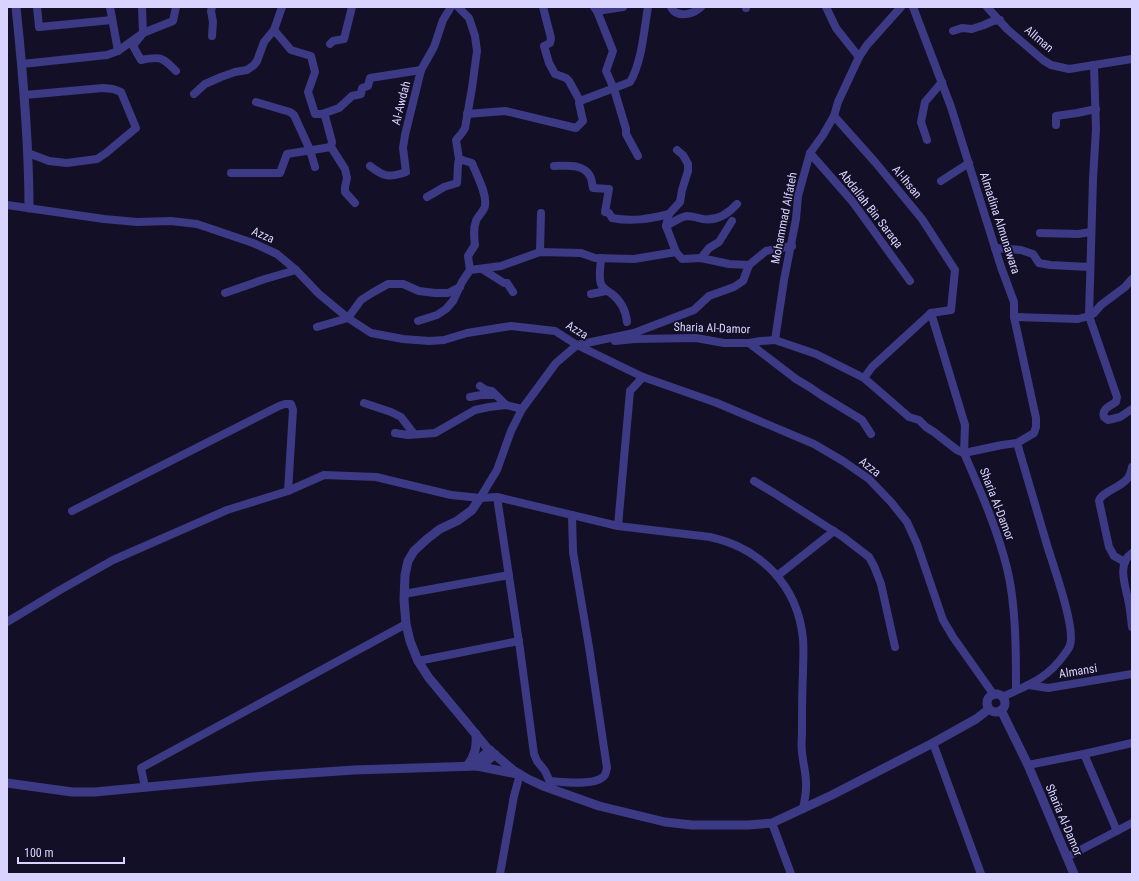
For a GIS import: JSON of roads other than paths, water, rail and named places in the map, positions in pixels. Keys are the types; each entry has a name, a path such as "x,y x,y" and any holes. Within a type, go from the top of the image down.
{"street":[{"path":"16,7 25,96 29,208"},
{"path":"38,7 40,27 112,20"},
{"path":"110,7 118,51"},
{"path":"142,7 143,33 133,46 141,60 153,57 164,59 176,71"},
{"path":"22,64 107,55 118,51 143,33 174,21 176,7"},
{"path":"212,7 212,36"},
{"path":"194,94 205,84 235,72 247,70 254,65 264,42 274,30 282,7"},
{"path":"330,44 333,41 344,39 352,7"},
{"name":"Al-Awdah","path":"370,166 380,174 394,176 406,172 403,148 421,70 434,47 443,20 451,7"},
{"path":"427,197 444,187 457,182 457,166 460,159 456,140 465,128 477,51 475,36 469,18 458,7"},
{"path":"467,114 505,111 576,128 583,122 579,103 580,101 570,81 555,74 549,63 544,46 550,44 551,38 543,7"},
{"path":"623,7 595,9 613,51 606,71 614,89 626,129 626,134 638,156"},
{"path":"580,101 630,82 641,51 648,7"},
{"path":"671,7 676,12 689,14 701,7"},
{"path":"826,7 843,39 859,57"},
{"name":"Mohammad Alfateh","path":"775,340 784,280 792,246 798,196 810,153 834,116 838,102 859,57 867,45 901,7"},
{"name":"Almadina Almunawara","path":"913,7 951,107 995,248 1014,302 1014,317 1036,422 1034,433 1018,443"},
{"name":"AlIman","path":"987,7 1007,28 1043,60 1051,65 1070,69 1132,59"},
{"path":"953,31 962,28 972,29 1000,20"},
{"path":"274,30 291,50 311,56 315,72 308,92 315,114 322,114 340,108 352,96 361,94 362,88 368,86 370,78 421,70"},
{"path":"1094,65 1096,109 1089,316 1117,397 1116,402 1104,410 1104,417 1108,420 1116,419 1132,409"},
{"path":"927,140 921,122 925,102 942,82"},
{"path":"25,96 103,88 113,89 121,92 136,128 106,153 96,159 67,163 49,161 28,154"},
{"path":"256,102 279,108 294,115 310,150 315,167"},
{"path":"1056,125 1056,116 1096,109"},
{"path":"322,114 325,116 330,131 332,147 345,169 348,178 345,187 346,192 355,203"},
{"name":"Al-Ihsan","path":"834,116 875,162 922,219 955,270 950,310 931,313"},
{"path":"231,173 280,173 287,154 332,147"},
{"path":"678,150 688,164 688,171 680,202 669,214 666,226 676,252 682,259 701,258 729,264 749,265"},
{"name":"Abdallah Bin Saraqa","path":"810,153 852,201 910,281"},
{"path":"418,321 446,309 453,301 462,282 470,270 468,256 475,246 473,235 476,222 484,209 485,202 484,194 472,163 460,159"},
{"path":"941,180 969,163"},
{"path":"554,166 577,167 584,169 591,176 593,188 609,189 605,212 609,213 612,218 633,220 669,214"},
{"path":"666,226 686,216 704,219 721,217 729,213 737,204"},
{"name":"Azza","path":"7,206 104,219 137,222 171,221 197,224 253,242 277,254 296,270 319,294 348,318 371,333 403,339 429,341 444,340 467,333 511,326 555,331 576,345 643,378 716,403 814,444 869,479 892,502 907,522 917,544 943,620 952,637 998,696"},
{"path":"540,252 541,213"},
{"path":"701,258 709,248 719,242 732,221"},
{"path":"1040,233 1072,234 1091,232"},
{"path":"792,246 766,251 749,265 742,280 734,287 709,296 694,310 634,333 576,345 556,363 522,409 511,430 497,470 472,510 457,521 440,529 414,551 408,561 405,575 404,594 406,624 410,642 418,661 429,678 492,752 514,770 528,779 599,806 665,822 692,825 748,825 772,823 804,809 933,743 976,719 990,709"},
{"path":"995,248 1021,250 1033,254 1039,263 1090,267"},
{"path":"470,270 502,266 540,252 581,254 595,258 634,259 676,252"},
{"path":"601,258 601,284 606,291 620,302 627,322"},
{"path":"482,269 504,283 507,283 513,292"},
{"path":"225,293 296,270"},
{"path":"1014,317 1078,319 1089,316 1125,287 1132,279"},
{"path":"317,327 348,318 361,300 388,284 403,284 419,291 435,293 448,293 460,287"},
{"path":"591,294 606,291"},
{"path":"864,378 872,367 931,313 965,425 964,452 1002,444 1018,443 1047,546 1065,603 1071,644 1059,662 1041,679 1016,690 998,696 991,696 987,704 994,712 1001,710 1005,704 1003,699 998,696"},
{"name":"Sharia Al-Damor","path":"576,345 634,339 696,338 724,343 749,343 775,340 816,354 864,378 909,416 919,420 957,450 964,452 979,487 1001,548 1007,570 1013,608 1016,656 1016,690"},
{"path":"749,343 796,379 862,420 871,434"},
{"path":"618,526 630,391 643,378"},
{"path":"480,386 486,390 492,391 506,405"},
{"path":"470,397 496,395"},
{"path":"364,403 401,417 414,434"},
{"path":"72,511 279,406 291,404 293,410 288,491"},
{"path":"396,433 408,435 435,433 475,410 489,407 506,405 522,409"},
{"path":"1125,562 1114,556 1109,547 1099,501 1103,495 1127,480 1132,467"},
{"path":"7,622 114,560 227,510 288,491 324,475 376,477 451,495 480,498 497,497 618,526 719,539 747,551 763,562 777,576 788,592 796,610 803,639 802,749 806,788 804,809"},
{"path":"754,482 834,530 869,557 881,584 895,647"},
{"path":"497,497 519,641 534,754 537,761 545,771 554,790"},
{"path":"550,781 572,783 592,781 603,777 606,774 607,768 573,552 572,515"},
{"path":"777,576 834,530"},
{"path":"1132,552 1125,562 1123,572 1124,581 1130,598 1132,627"},
{"path":"404,594 509,575"},
{"path":"146,787 141,768 406,624"},
{"path":"418,661 519,641"},
{"name":"Almansi","path":"1029,685 1048,688 1132,673"},
{"name":"Sharia Al-Damor","path":"1001,710 1028,765 1074,874"},
{"path":"472,766 472,760 477,742 476,734"},
{"path":"933,743 981,874"},
{"path":"1028,765 1132,743"},
{"path":"472,766 486,762 492,752"},
{"path":"1084,754 1118,831"},
{"path":"7,783 72,792 95,792 219,780 354,770 472,766 520,774"},
{"path":"500,874 514,796 520,774"},
{"path":"772,823 791,874"},
{"path":"1067,857 1132,823"}]}
